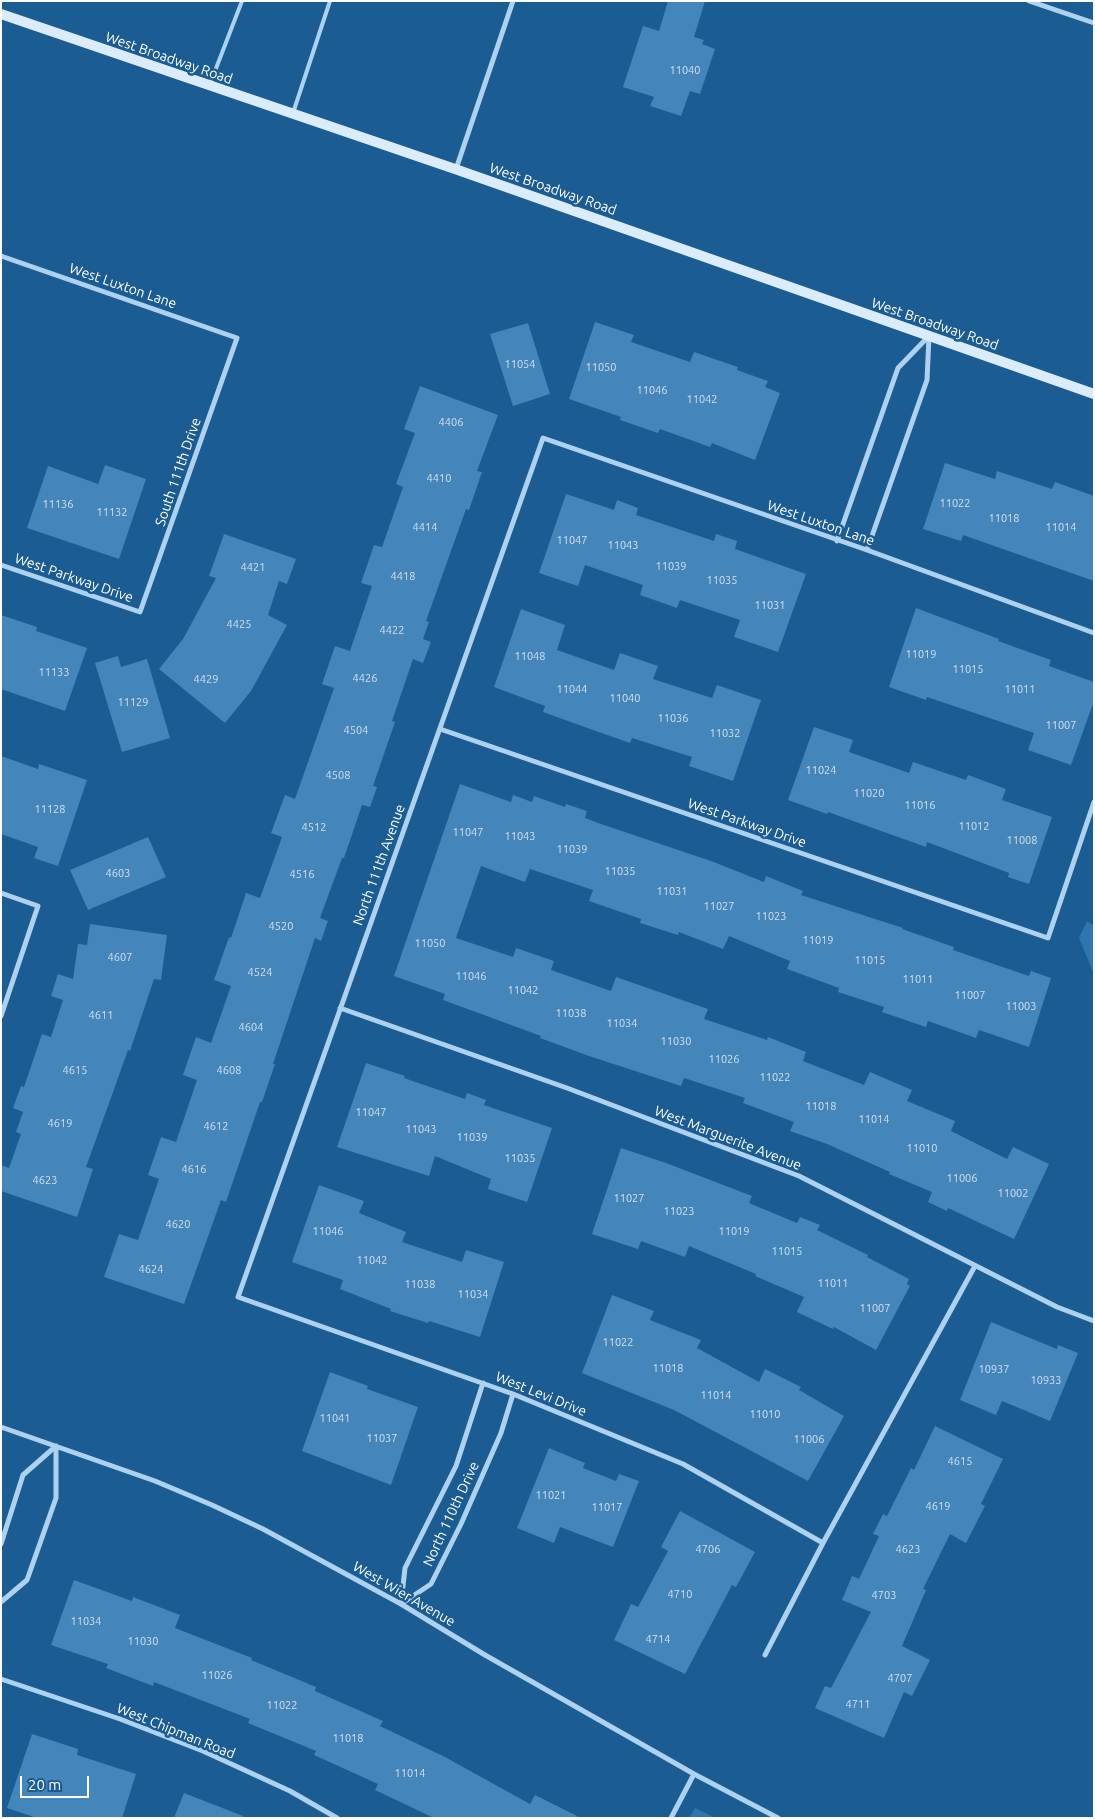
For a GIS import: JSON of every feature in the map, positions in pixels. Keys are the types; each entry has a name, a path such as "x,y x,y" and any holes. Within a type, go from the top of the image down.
{"main road":[{"name":"West Broadway Road","path":"1,14 292,115 456,169 1094,394"}],"street":[{"path":"456,169 513,1"},
{"path":"1029,1 1094,24"},
{"name":"West Luxton Lane","path":"1,256 237,338"},
{"path":"837,541 898,368 929,336"},
{"path":"867,550 927,380 929,336"},
{"name":"South 111th Drive","path":"140,612 237,338"},
{"name":"West Luxton Lane","path":"541,442 542,438 867,550 1094,633"},
{"name":"North 111th Avenue","path":"238,1297 541,442"},
{"name":"West Parkway Drive","path":"1,565 140,612"},
{"name":"West Parkway Drive","path":"440,729 1048,938 1094,802"},
{"path":"1,893 38,906 1,1016"},
{"name":"West Marguerite Avenue","path":"340,1008 566,1088 799,1176 1057,1307 1094,1321"},
{"path":"765,1655 823,1543 975,1266"},
{"name":"West Levi Drive","path":"238,1297 513,1394 683,1464 823,1543"},
{"name":"North 110th Drive","path":"401,1604 405,1568 456,1466 483,1383"},
{"name":"North 110th Drive","path":"401,1604 431,1584 461,1524 497,1442 513,1394"},
{"name":"West Wier Avenue","path":"1,1427 155,1481 263,1529 401,1604 494,1660 694,1774 778,1818"},
{"path":"1,1544 23,1475 56,1446"},
{"path":"1,1602 26,1580 56,1498 56,1446"},
{"name":"West Chipman Road","path":"1,1679 120,1719 204,1751 290,1791 337,1818"},
{"path":"671,1818 694,1774"}],"lane":[{"path":"209,86 242,1"},
{"path":"292,115 330,1"}],"shaded area":[{"path":"1087,921 1094,926 1094,974 1079,938"},
{"path":"695,1808 716,1818 689,1818"}],"building":[{"path":"668,1 705,1 694,37 704,40 702,44 715,49 700,94 690,91 681,116 650,106 654,97 623,87 643,26 659,31"},
{"path":"595,322 634,335 631,342 690,362 694,352 738,367 737,370 768,381 765,387 780,393 755,460 712,443 710,447 660,429 658,433 620,420 621,417 569,399"},
{"path":"528,323 550,394 513,406 490,334"},
{"path":"420,386 498,415 477,471 482,472 469,510 466,509 426,621 429,622 423,639 431,642 423,663 413,659 392,721 395,722 373,786 377,787 370,807 362,805 344,858 342,858 320,918 328,921 321,941 315,938 262,1102 260,1102 226,1202 221,1200 184,1304 104,1277 119,1234 138,1240 159,1179 148,1175 161,1137 176,1142 197,1080 183,1075 196,1037 211,1043 231,986 214,980 229,937 231,938 246,893 260,898 282,837 271,833 285,795 295,799 334,688 322,684 335,646 350,651 372,586 361,583 374,545 382,547 403,487 396,484 415,433 404,429"},
{"path":"945,463 995,479 997,471 1052,489 1055,482 1094,496 1094,581 963,535 961,541 923,529"},
{"path":"105,465 146,479 119,559 27,528 48,466 98,484"},
{"path":"566,494 614,510 617,500 638,508 636,515 714,541 716,534 737,541 735,549 806,574 778,652 734,637 740,620 680,600 677,608 640,595 643,585 585,565 578,586 539,573"},
{"path":"224,534 296,559 287,584 279,581 268,615 287,625 251,691 225,723 159,669 183,639 216,578 209,576"},
{"path":"916,608 1051,660 1049,666 1094,682 1094,701 1071,765 1028,750 1034,733 927,697 926,700 889,687"},
{"path":"521,609 565,625 557,650 614,670 620,653 658,666 653,679 712,698 717,685 761,700 733,781 689,766 692,757 632,738 630,743 593,730 543,712 545,706 494,687"},
{"path":"1,615 37,627 36,631 87,648 65,711 1,689"},
{"path":"118,656 121,667 147,659 170,738 122,752 95,663"},
{"path":"814,727 853,740 849,752 909,773 913,762 966,780 968,775 1006,789 1002,800 1052,817 1029,884 1008,877 1009,873 927,842 926,847 828,812 827,814 788,800"},
{"path":"1,756 38,769 39,764 87,780 58,866 34,858 38,847 1,834"},
{"path":"460,784 511,802 513,795 532,802 534,796 565,807 566,804 587,811 585,818 601,824 711,861 764,882 766,876 803,891 801,895 903,928 954,947 953,950 1029,976 1031,971 1051,978 1029,1047 979,1030 976,1038 928,1021 926,1027 882,1012 884,1007 838,992 839,988 787,969 790,961 729,936 723,949 679,932 678,935 640,923 641,919 589,901 593,890 530,869 525,882 481,866 456,938 513,957 516,948 554,961 551,970 611,991 616,977 708,1009 704,1019 767,1040 768,1037 806,1052 803,1061 864,1085 870,1072 912,1090 907,1101 955,1121 951,1131 1007,1159 1013,1147 1049,1164 1014,1239 948,1208 947,1211 928,1202 932,1192 889,1174 890,1172 827,1144 790,1131 794,1122 743,1103 745,1098 684,1078 681,1086 589,1056 443,1000 445,994 394,976"},
{"path":"148,837 166,877 88,910 70,870"},
{"path":"90,924 167,935 161,980 154,979 130,1051 128,1050 86,1167 93,1169 77,1217 1,1191 1,1165 9,1168 21,1134 16,1132 23,1112 13,1108 21,1086 24,1087 42,1034 51,1037 63,1000 51,996 58,974 73,979 78,944 87,945"},
{"path":"366,1063 465,1099 467,1093 486,1100 484,1105 552,1128 527,1202 488,1189 491,1179 435,1156 429,1176 337,1147"},
{"path":"621,1148 752,1196 749,1203 797,1223 800,1217 820,1225 817,1230 868,1255 867,1257 909,1279 907,1284 910,1286 876,1350 834,1327 833,1329 797,1312 804,1297 755,1276 756,1274 689,1246 685,1257 641,1241 638,1249 592,1234"},
{"path":"319,1185 364,1201 359,1213 406,1232 402,1242 462,1262 466,1250 504,1262 480,1337 390,1311 391,1309 340,1289 343,1280 292,1262"},
{"path":"612,1295 654,1311 650,1320 701,1340 697,1348 759,1382 765,1369 801,1387 799,1390 844,1416 808,1481 674,1410 582,1373"},
{"path":"991,1322 1057,1349 1058,1345 1078,1353 1050,1421 1002,1401 996,1415 960,1400"},
{"path":"330,1372 368,1386 367,1389 418,1407 391,1485 302,1451"},
{"path":"935,1426 1003,1459 981,1504 985,1506 966,1543 950,1534 923,1589 926,1590 902,1646 930,1660 912,1696 904,1692 884,1738 815,1708 825,1686 831,1688 871,1612 842,1600 852,1576 859,1579 879,1536 873,1534 883,1514 887,1516 911,1468 914,1470"},
{"path":"549,1448 585,1463 583,1468 616,1481 619,1474 639,1481 613,1547 560,1527 554,1543 517,1528"},
{"path":"680,1511 755,1552 736,1587 732,1585 685,1674 614,1640 631,1604 638,1607 668,1551 661,1547"},
{"path":"74,1580 132,1601 133,1597 180,1615 175,1628 252,1658 251,1660 316,1687 315,1691 383,1721 380,1726 445,1757 530,1804 535,1795 581,1818 434,1818 375,1790 378,1784 314,1755 316,1751 248,1723 250,1719 154,1682 153,1686 106,1668 108,1664 51,1645"},
{"path":"32,1734 78,1749 77,1755 136,1774 122,1818 37,1818 7,1808"},
{"path":"184,1793 243,1816 243,1818 174,1818"}]}
